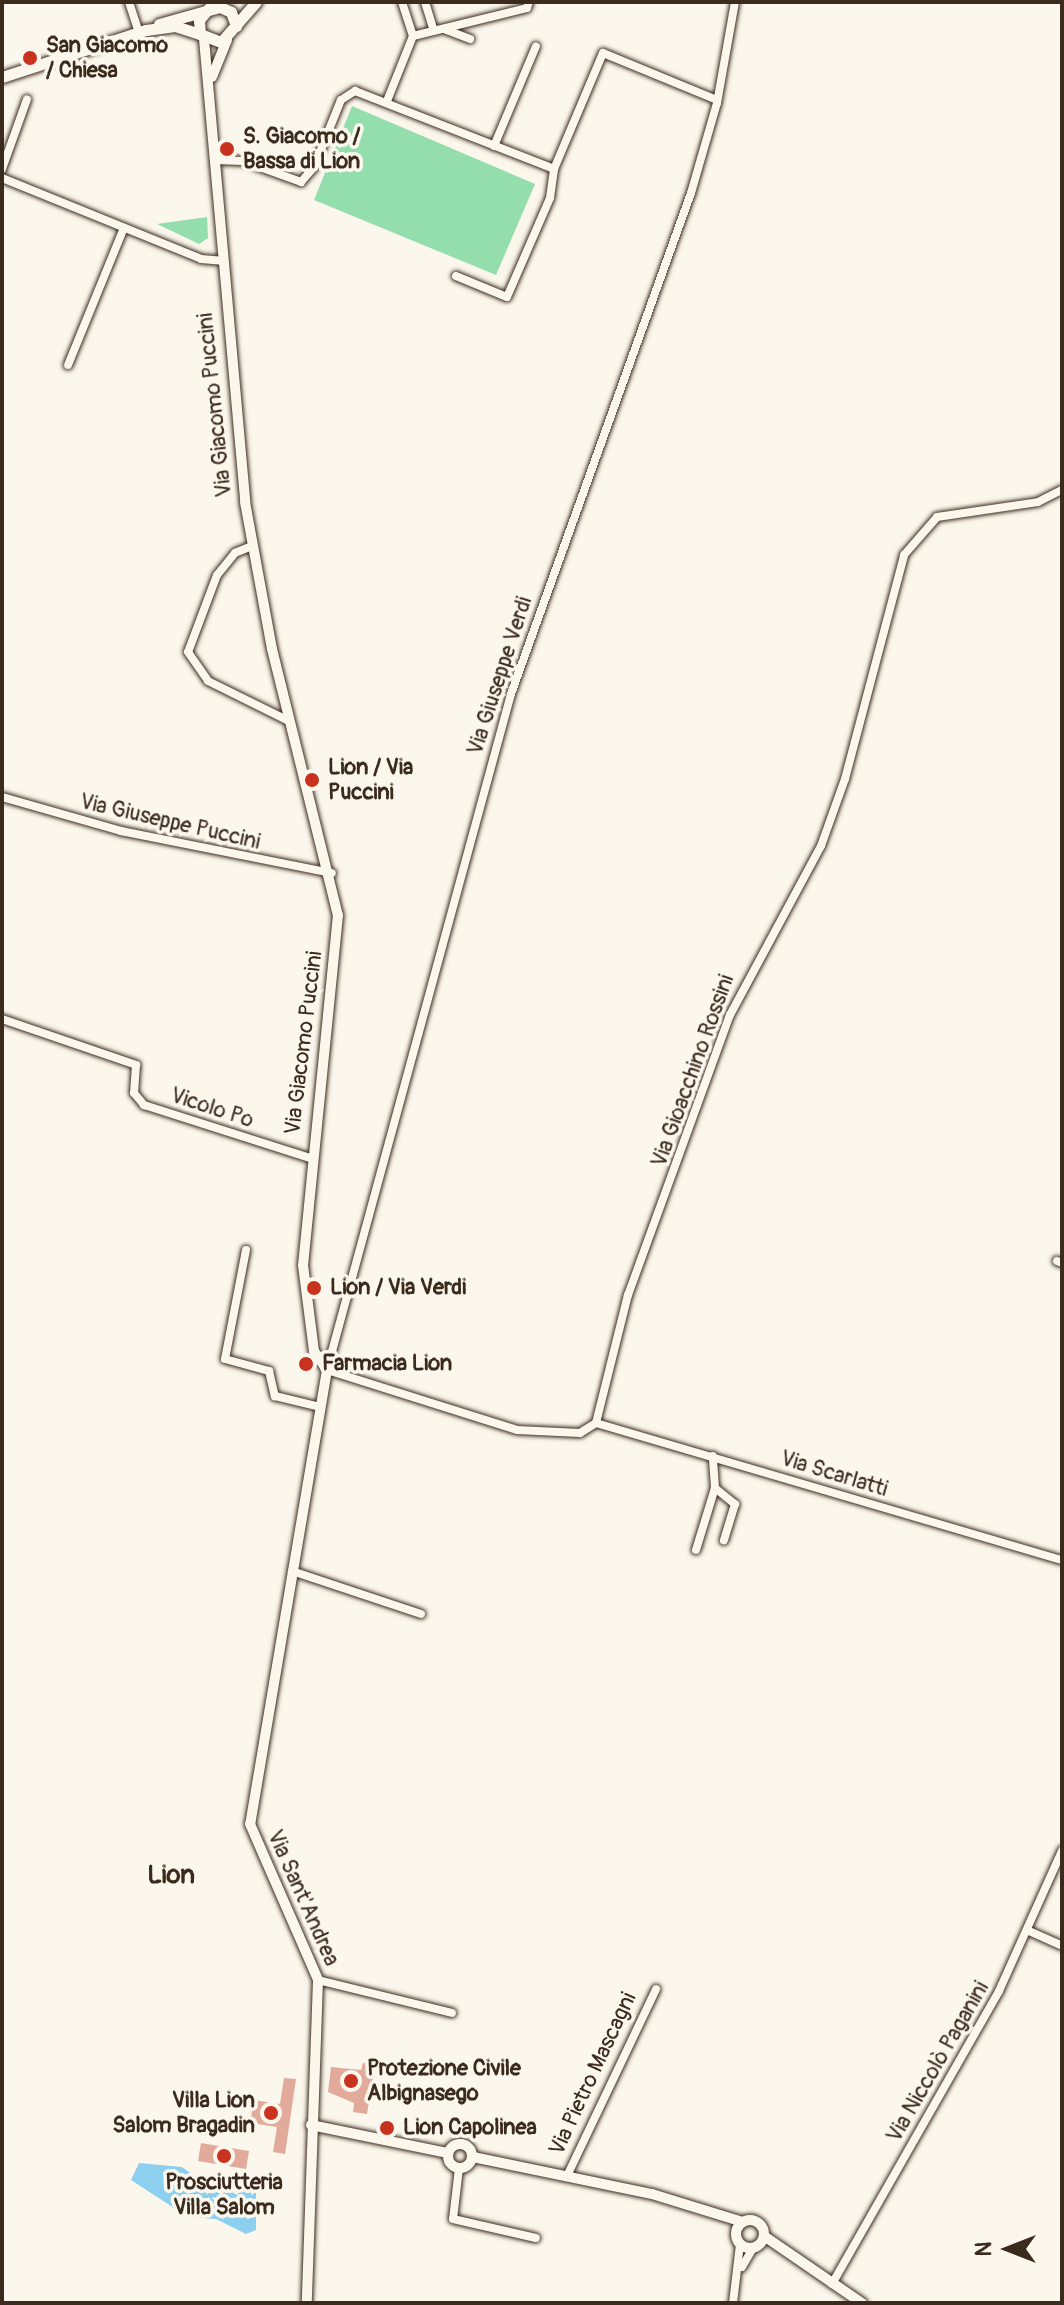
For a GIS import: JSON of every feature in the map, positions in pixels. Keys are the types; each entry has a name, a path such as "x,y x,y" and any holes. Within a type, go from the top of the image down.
{"main road":[{"path":"142,31 175,26 202,37 227,40 256,2"},
{"path":"202,37 199,20 219,6"},
{"path":"2,77 219,6 231,12 236,26"}],"street":[{"path":"129,2 142,31"},
{"path":"387,101 413,36 402,2"},
{"path":"425,2 438,30 470,39"},
{"name":"Via Giuseppe Verdi","path":"327,1370 511,694 691,193 717,100 735,2"},
{"path":"413,36 528,5"},
{"name":"Via Giacomo Puccini","path":"202,37 212,77 222,261 252,546 289,721 332,873 337,946 310,1158 304,1293 314,1351 327,1370"},
{"name":"Via Giacomo Puccini","path":"212,77 227,40"},
{"path":"494,146 536,46"},
{"path":"456,276 507,297 550,198 554,169 603,53 717,100"},
{"path":"215,160 243,161 301,182 314,167 345,94 361,92 554,169"},
{"path":"2,169 27,99"},
{"path":"2,178 124,228 222,261"},
{"path":"68,365 124,228"},
{"name":"Via Gioacchino Rossini","path":"596,1423 628,1295 735,1004 804,880 845,779 904,555 937,517 1038,502 1062,490"},
{"path":"252,546 235,553 217,575 188,652 208,681 289,721"},
{"name":"Via Giuseppe Puccini","path":"2,797 121,831 332,873"},
{"name":"Vicolo Po","path":"2,1019 136,1065 134,1093 144,1105 310,1158"},
{"path":"246,1250 225,1359 269,1371 275,1396 320,1407"},
{"path":"327,1370 517,1430 580,1433 596,1423"},
{"name":"Via Sant'Andrea","path":"307,2303 318,1980 250,1824 327,1370"},
{"name":"Via Scarlatti","path":"596,1423 1062,1560"},
{"path":"696,1550 715,1488 713,1456"},
{"path":"715,1488 735,1504 724,1540"},
{"path":"292,1571 421,1614"},
{"name":"Via Niccolò Paganini","path":"832,2284 1029,1931 1062,1851"},
{"path":"1029,1931 1062,1946"},
{"path":"318,1980 452,2013"},
{"name":"Via Pietro Mascagni","path":"567,2176 656,1989"},
{"path":"311,2125 448,2153 459,2168 453,2219 536,2238"},
{"name":"Via Pietro Mascagni","path":"448,2153 462,2143 473,2157 673,2199 724,2219 743,2222"},
{"path":"459,2168 473,2157"},
{"path":"724,2219 738,2240 755,2247 777,2250"},
{"path":"733,2303 741,2268 738,2240 743,2222 758,2223 764,2236 777,2250 862,2303"},
{"path":"741,2268 764,2236"}],"green space":[{"path":"352,106 535,184 496,275 314,200"},
{"path":"207,217 208,238 199,244 157,224"}],"water":[{"path":"139,2163 182,2167 200,2180 223,2177 256,2190 256,2230 246,2234 216,2219 188,2217 131,2180"}],"building":[{"name":"Protezione Civile Albignasego","path":"363,2063 375,2065 367,2114 353,2112 354,2103 328,2092 331,2067 361,2070"},
{"name":"Villa Lion Salom Bragadin","path":"284,2078 296,2079 285,2154 273,2152 277,2127 250,2123 254,2100 280,2104"},
{"name":"Prosciutteria Villa Salom","path":"201,2143 249,2151 246,2169 198,2161"}],"place":[{"name":"San Giacomo / Chiesa","path":"30,58"},
{"name":"S. Giacomo / Bassa di Lion","path":"227,149"},
{"name":"Lion / Via Puccini","path":"312,780"},
{"name":"Lion / Via Verdi","path":"314,1288"},
{"name":"Farmacia Lion","path":"306,1364"},
{"name":"Protezione Civile Albignasego","path":"351,2081"},
{"name":"Villa Lion Salom Bragadin","path":"271,2113"},
{"name":"Lion Capolinea","path":"387,2128"},
{"name":"Prosciutteria Villa Salom","path":"224,2156"}],"district":[{"name":"Lion","path":"171,1876"}]}
